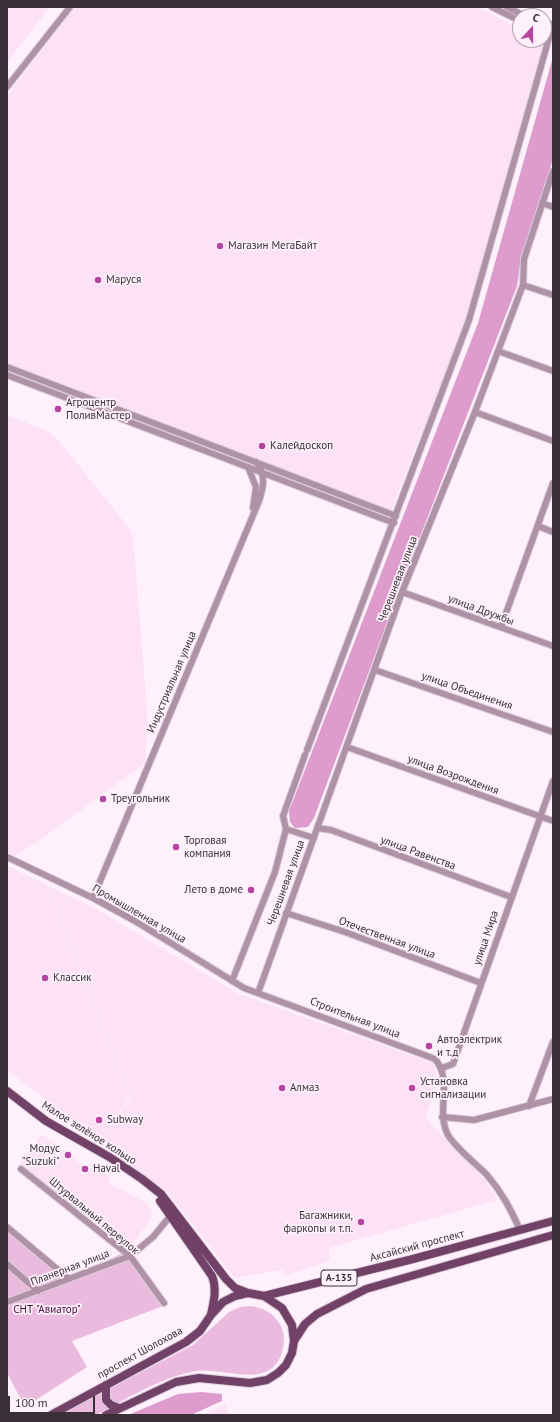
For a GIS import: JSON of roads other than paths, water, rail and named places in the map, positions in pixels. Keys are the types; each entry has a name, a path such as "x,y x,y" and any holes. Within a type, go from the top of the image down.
{"main road":[{"name":"Малое зелёное кольцо","path":"7,1091 46,1121 111,1158 161,1194 226,1279 235,1288 248,1293"},
{"name":"Малое зелёное кольцо","path":"142,1179 171,1215 214,1280 215,1297 211,1314"},
{"name":"Аксайский проспект","path":"264,1296 406,1261 553,1221"},
{"name":"А-135","path":"294,1340 305,1324 316,1314 366,1289 553,1235"},
{"name":"проспект Шолохова","path":"51,1415 186,1342 200,1331 211,1314 222,1302 235,1296 248,1293 264,1296 282,1308 292,1325 294,1340 292,1353 286,1365 278,1373 267,1380 250,1383 199,1378 176,1382 118,1408 106,1415"},
{"path":"106,1385 106,1400 111,1405 118,1408"}],"street":[{"path":"7,87 70,7"},
{"path":"492,7 512,17"},
{"path":"232,981 265,900 286,829 283,816 469,320 543,48"},
{"name":"Черешневая улица","path":"258,993 402,592 475,412 523,285 524,259 553,171"},
{"path":"542,203 553,207"},
{"path":"523,285 553,295"},
{"path":"498,350 553,371"},
{"path":"7,367 396,516"},
{"path":"7,375 394,523"},
{"path":"108,413 111,407"},
{"path":"475,412 553,441"},
{"path":"136,424 138,417"},
{"path":"256,462 263,472"},
{"path":"247,533 255,499 256,487 248,467"},
{"name":"Индустриальная улица","path":"93,898 142,777 247,533 263,488 263,472"},
{"path":"501,627 553,483"},
{"path":"538,526 553,532"},
{"name":"улица Дружбы","path":"402,592 553,646"},
{"name":"улица Объединения","path":"375,670 553,732"},
{"name":"улица Возрождения","path":"347,747 553,821"},
{"name":"улица Мира","path":"442,1068 453,1064 553,781"},
{"name":"улица Равенства","path":"317,828 331,830 511,897"},
{"path":"286,829 314,838"},
{"name":"Промышленная улица","path":"7,857 93,898 135,921 232,981 258,993"},
{"name":"Отечественная улица","path":"286,913 345,932 481,983"},
{"name":"Строительная улица","path":"258,993 423,1054 435,1059 442,1068"},
{"path":"529,1106 553,1042"},
{"path":"442,1068 444,1095 442,1117 448,1136 487,1176 506,1199 520,1230"},
{"path":"442,1117 474,1120 553,1099"},
{"name":"Штурвальный переулок","path":"21,1168 130,1256 164,1303"},
{"name":"Планерная улица","path":"7,1302 130,1256 153,1237 171,1215"},
{"path":"7,1227 69,1279"},
{"path":"7,1264 38,1291"}],"place":[{"name":"Магазин МегаБайт","path":"220,246"},
{"name":"Маруся","path":"98,280"},
{"name":"Агроцентр ПоливМастер","path":"58,409"},
{"name":"Калейдоскоп","path":"262,446"},
{"name":"Треугольник","path":"103,799"},
{"name":"Торговая компания","path":"176,847"},
{"name":"Лето в доме","path":"251,890"},
{"name":"Классик","path":"45,978"},
{"name":"Автоэлектрик и т.д","path":"429,1046"},
{"name":"Алмаз","path":"282,1088"},
{"name":"Установка сигнализации","path":"412,1088"},
{"name":"Subway","path":"99,1120"},
{"name":"Модус \"Suzuki\"","path":"68,1155"},
{"name":"Haval","path":"85,1169"},
{"name":"Багажники, фаркопы и т.п.","path":"361,1222"}],"park label":[{"name":"СНТ \"Авиатор\"","path":"47,1310"}]}
